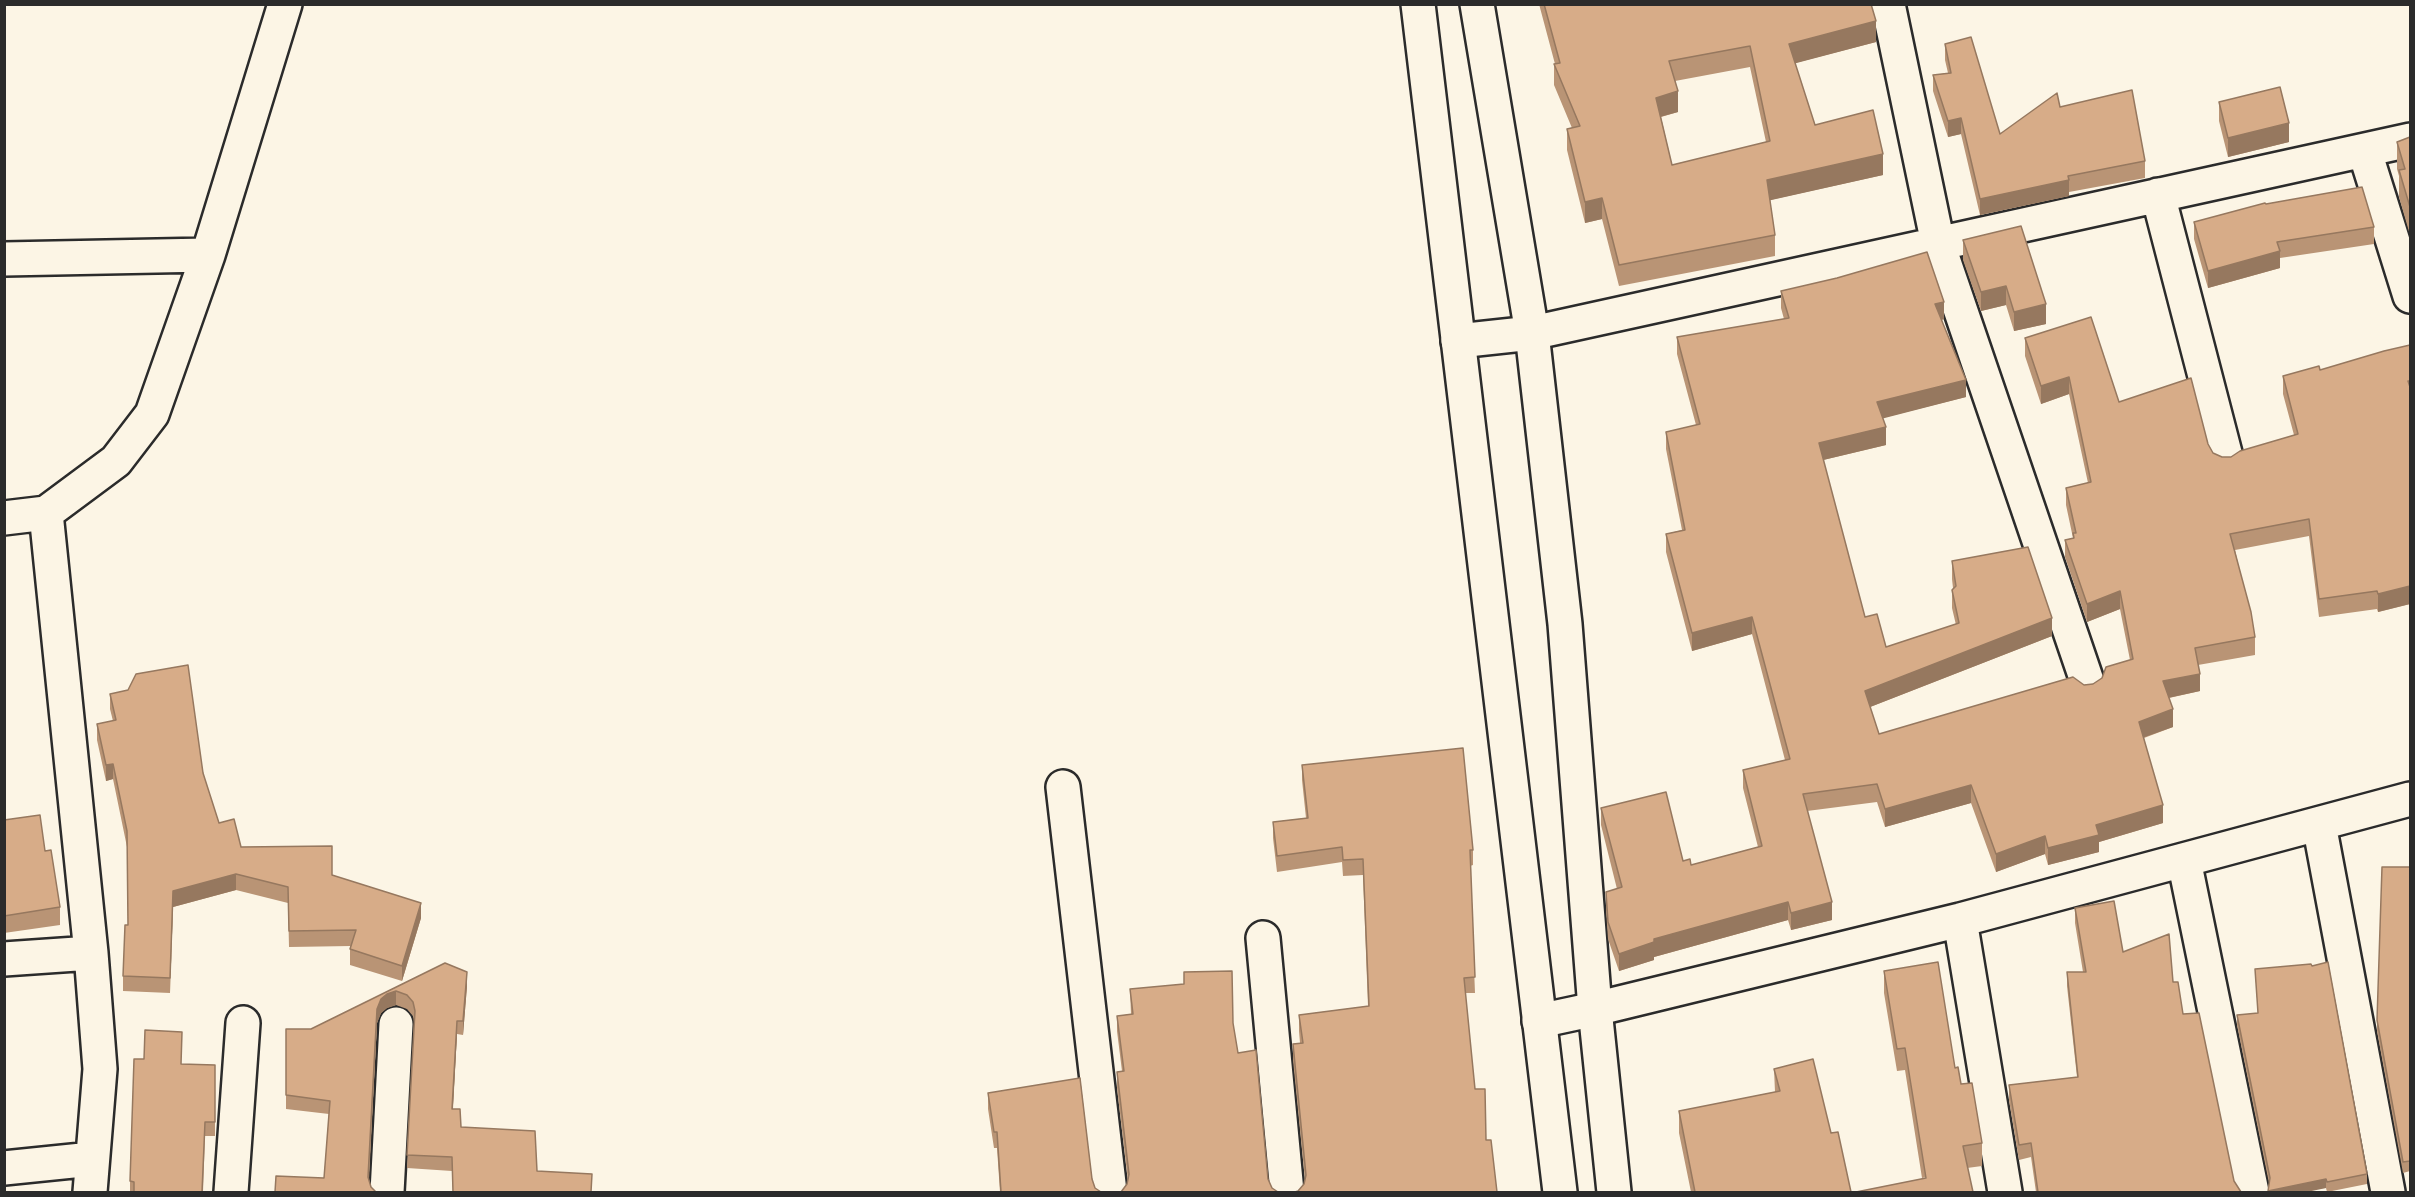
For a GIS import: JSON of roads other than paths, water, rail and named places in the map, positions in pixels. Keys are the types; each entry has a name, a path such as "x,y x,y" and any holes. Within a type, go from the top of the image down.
{"street":[{"path":"4,518 46,513 116,461 152,414 208,255 285,4"},
{"path":"1418,4 1560,1192"},
{"path":"1477,4 1532,333 1565,624 1595,1009 1614,1192"},
{"path":"1888,4 1938,244 2088,684"},
{"path":"1458,341 1532,333 2158,195 2365,152 2410,140"},
{"path":"2365,152 2410,296"},
{"path":"2158,195 2226,457"},
{"path":"4,259 208,255"},
{"path":"46,513 91,953 100,1069 90,1192"},
{"path":"1063,787 1110,1192"},
{"path":"1539,1021 1960,920 2410,799"},
{"path":"2319,824 2388,1192"},
{"path":"2184,860 2252,1192"},
{"path":"1960,920 2005,1192"},
{"path":"1263,938 1287,1192"},
{"path":"4,959 91,953"},
{"path":"231,1192 243,1023"},
{"path":"387,1192 396,1024"},
{"path":"4,1168 92,1160"}]}
